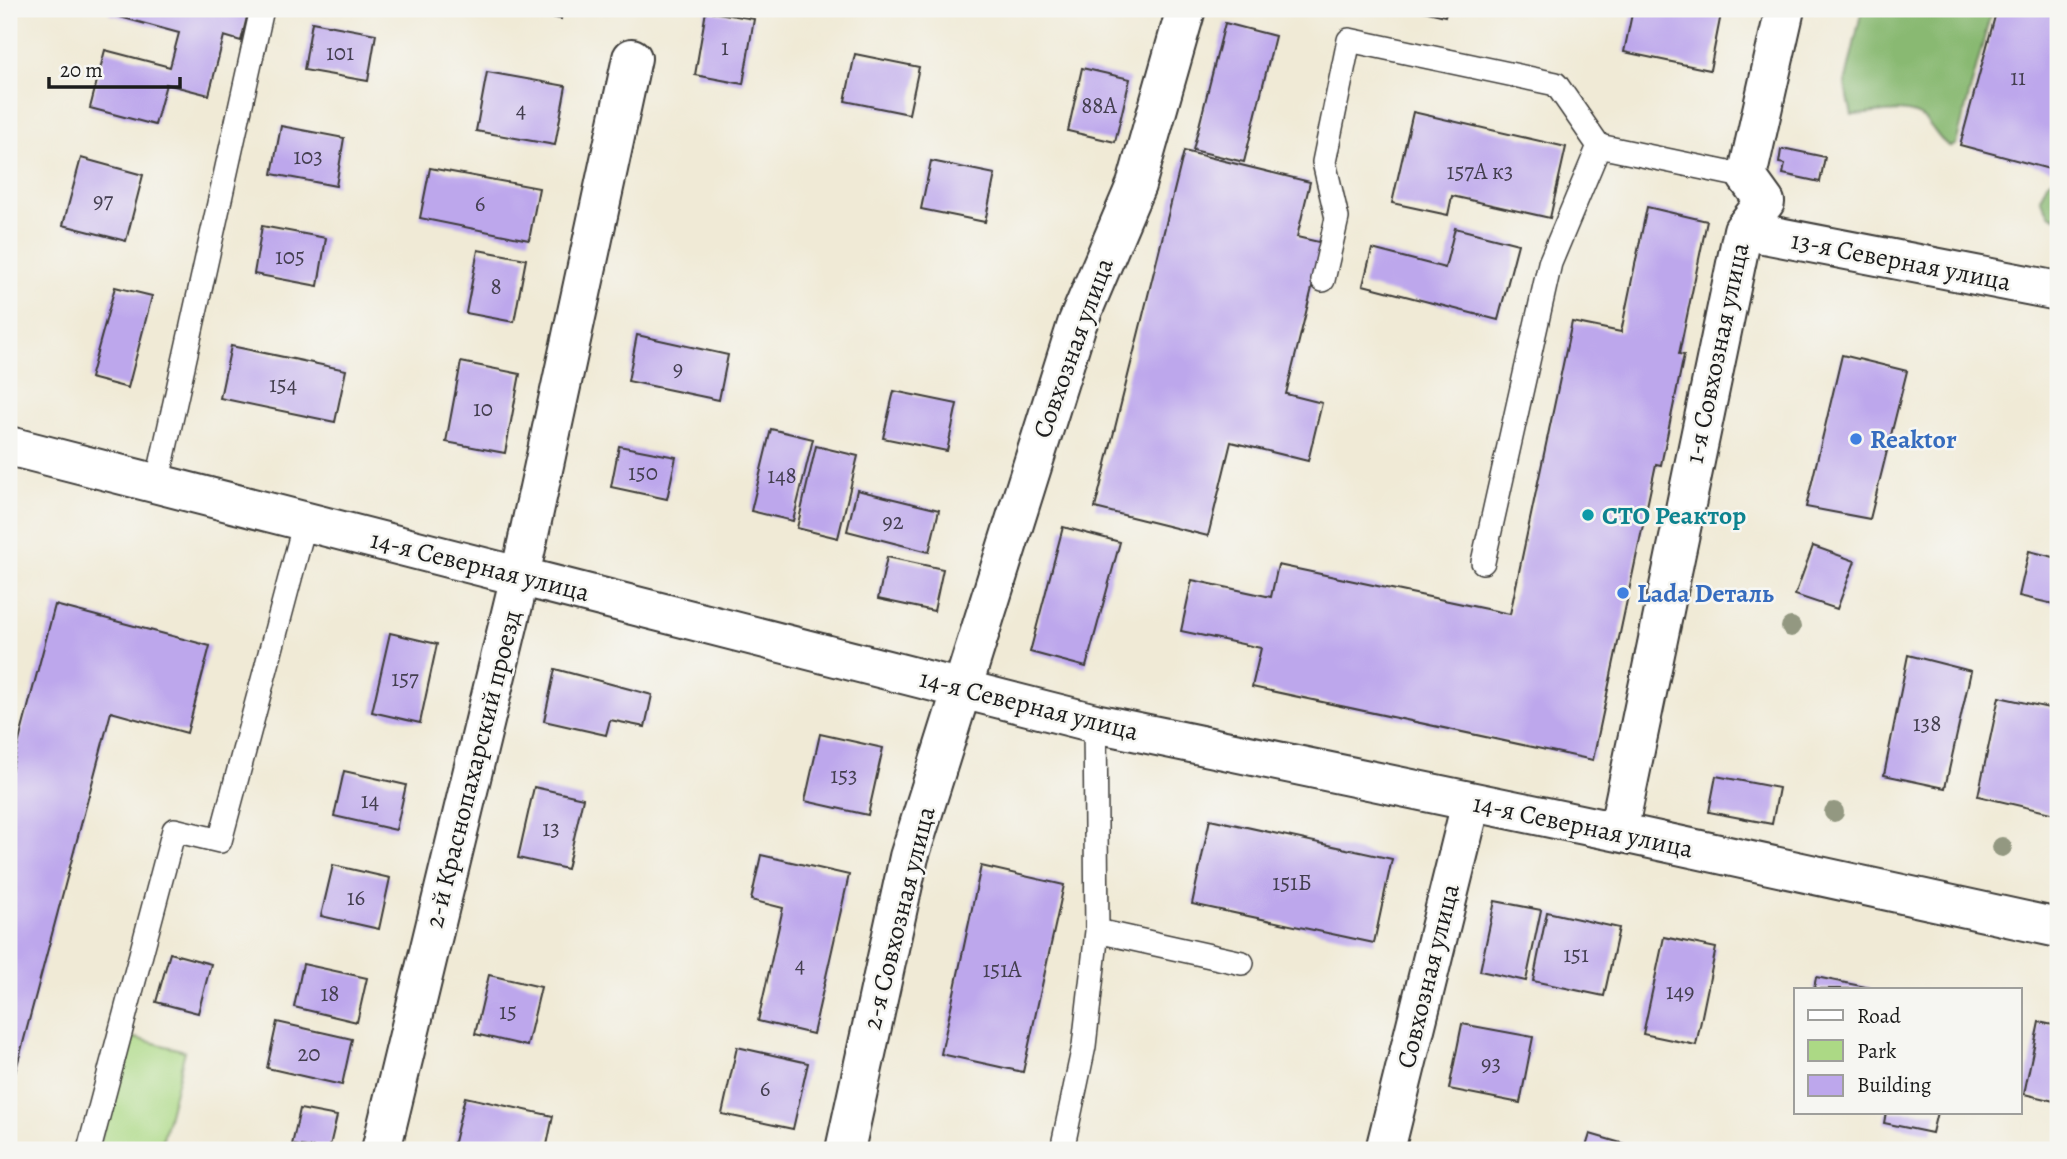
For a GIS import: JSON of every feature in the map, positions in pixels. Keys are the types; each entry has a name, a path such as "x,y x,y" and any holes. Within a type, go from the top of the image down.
{"street":[{"name":"Совхозная улица","path":"962,689 1077,324 1136,185 1186,9"},
{"path":"1747,177 1785,9"},
{"name":"2-й Краснопахарский проезд","path":"381,1150 520,576 632,58"},
{"name":"1-я Совхозная улица","path":"1618,832 1743,230 1765,202 1747,177"},
{"name":"13-я Северная улица","path":"1743,230 2058,292"},
{"name":"14-я Северная улица","path":"9,446 1095,723 1618,832 2058,928"},
{"name":"2-я Совхозная улица","path":"845,1150 909,857 962,689"},
{"name":"Совхозная улица","path":"1385,1150 1472,803"}],"lane":[{"path":"157,484 262,9"},
{"path":"1323,280 1337,218 1324,162 1349,40 1556,84 1599,145 1747,177"},
{"path":"1483,562 1550,263 1599,145"},
{"path":"89,1150 174,830 220,841 305,522"},
{"path":"1062,1150 1084,1046 1097,931 1095,723"},
{"path":"1097,931 1242,963"}],"green space":[{"path":"1862,9 1992,9 1956,144 1951,147 1939,138 1924,119 1908,112 1852,115 1845,84"},
{"path":"2058,176 2058,218 2050,216 2040,198 2047,183"},
{"path":"127,1036 185,1051 160,1150 98,1150"}],"building":[{"path":"111,9 249,9 241,41 224,36 209,95 166,84 155,125 90,108 105,50 170,67 179,33 109,14"},
{"path":"511,9 563,9 561,19"},
{"path":"1415,9 1447,9 1445,16"},
{"path":"1633,9 1722,9 1710,70 1624,52"},
{"path":"1997,9 2058,9 2058,149 2053,170 1960,145"},
{"path":"706,11 754,19 743,84 695,75"},
{"path":"312,22 376,34 368,81 304,70"},
{"path":"1225,23 1275,36 1244,162 1193,150"},
{"path":"855,54 919,67 909,114 845,101"},
{"path":"1082,68 1130,79 1115,142 1068,131"},
{"path":"487,72 566,86 555,145 476,131"},
{"path":"1413,112 1566,147 1550,218 1452,196 1448,215 1392,203"},
{"path":"281,126 344,138 336,186 272,174"},
{"path":"1781,150 1825,157 1820,182 1783,174 1785,164 1779,163"},
{"path":"1184,151 1310,182 1297,237 1323,243 1286,394 1322,403 1308,461 1231,442 1208,536 1095,508"},
{"path":"81,158 143,175 126,241 63,225"},
{"path":"931,161 995,174 985,222 921,209"},
{"path":"430,168 539,188 529,240 420,218"},
{"name":"СТО Реактор","path":"1647,207 1707,221 1679,354 1684,355 1661,465 1656,464 1593,760 1252,687 1261,648 1181,631 1192,580 1271,597 1278,565 1510,614 1572,322 1621,332"},
{"path":"262,226 326,238 318,286 254,274"},
{"path":"1455,228 1518,244 1498,320 1363,285 1372,249 1445,268"},
{"path":"478,250 526,259 514,322 466,313"},
{"path":"115,287 152,296 128,388 90,378"},
{"path":"637,335 728,355 719,400 628,381"},
{"path":"231,346 346,370 335,422 220,398"},
{"name":"Reaktor","path":"1842,355 1907,371 1870,519 1806,507"},
{"path":"461,362 520,374 505,453 446,442"},
{"path":"894,391 957,404 947,451 883,438"},
{"path":"771,429 813,439 793,521 751,511"},
{"path":"619,446 676,457 667,499 611,487"},
{"path":"816,446 858,456 838,538 797,528"},
{"path":"857,490 939,510 929,552 847,531"},
{"path":"1063,527 1120,542 1086,667 1030,652"},
{"path":"1813,546 1855,561 1837,609 1795,595"},
{"path":"2029,551 2058,558 2058,605 2019,596"},
{"path":"887,557 943,569 934,611 878,599"},
{"path":"55,605 210,646 187,733 111,712 10,1092 9,779"},
{"path":"390,633 437,644 420,723 372,712"},
{"path":"1908,655 1971,671 1945,788 1884,775"},
{"path":"555,669 652,695 645,727 610,720 606,735 544,721"},
{"path":"1999,697 2058,710 2058,799 2055,814 1978,796"},
{"path":"820,734 883,748 868,815 805,801"},
{"path":"344,771 406,785 396,830 334,816"},
{"path":"1716,776 1779,788 1772,824 1709,812"},
{"path":"534,787 583,798 567,869 518,858"},
{"path":"1210,819 1392,859 1374,943 1192,904"},
{"path":"761,855 849,875 813,1034 758,1021 783,908 751,900"},
{"path":"333,865 390,878 379,929 321,916"},
{"path":"981,866 1064,885 1023,1072 941,1054"},
{"path":"1495,901 1541,910 1526,981 1480,971"},
{"path":"1547,912 1619,928 1604,996 1533,981"},
{"path":"1664,937 1716,948 1696,1045 1643,1034"},
{"path":"170,953 211,964 198,1013 156,1002"},
{"path":"303,964 367,978 357,1022 294,1007"},
{"path":"489,975 541,987 527,1046 475,1034"},
{"path":"1816,977 1871,988 1814,988"},
{"path":"277,1022 352,1039 342,1085 267,1068"},
{"path":"2039,1022 2058,1026 2058,1102 2024,1094"},
{"path":"1462,1024 1533,1037 1520,1103 1449,1089"},
{"path":"737,1047 808,1063 793,1129 722,1114"},
{"path":"465,1097 553,1116 546,1150 452,1150"},
{"path":"300,1109 337,1116 329,1150 292,1145"},
{"path":"1886,1114 1937,1114 1932,1133 1884,1123"},
{"path":"1590,1134 1645,1150 1585,1150"}],"place":[{"name":"Reaktor","path":"1856,439"},
{"name":"СТО Реактор","path":"1588,515"},
{"name":"Lada Dеталь","path":"1623,593"}]}
